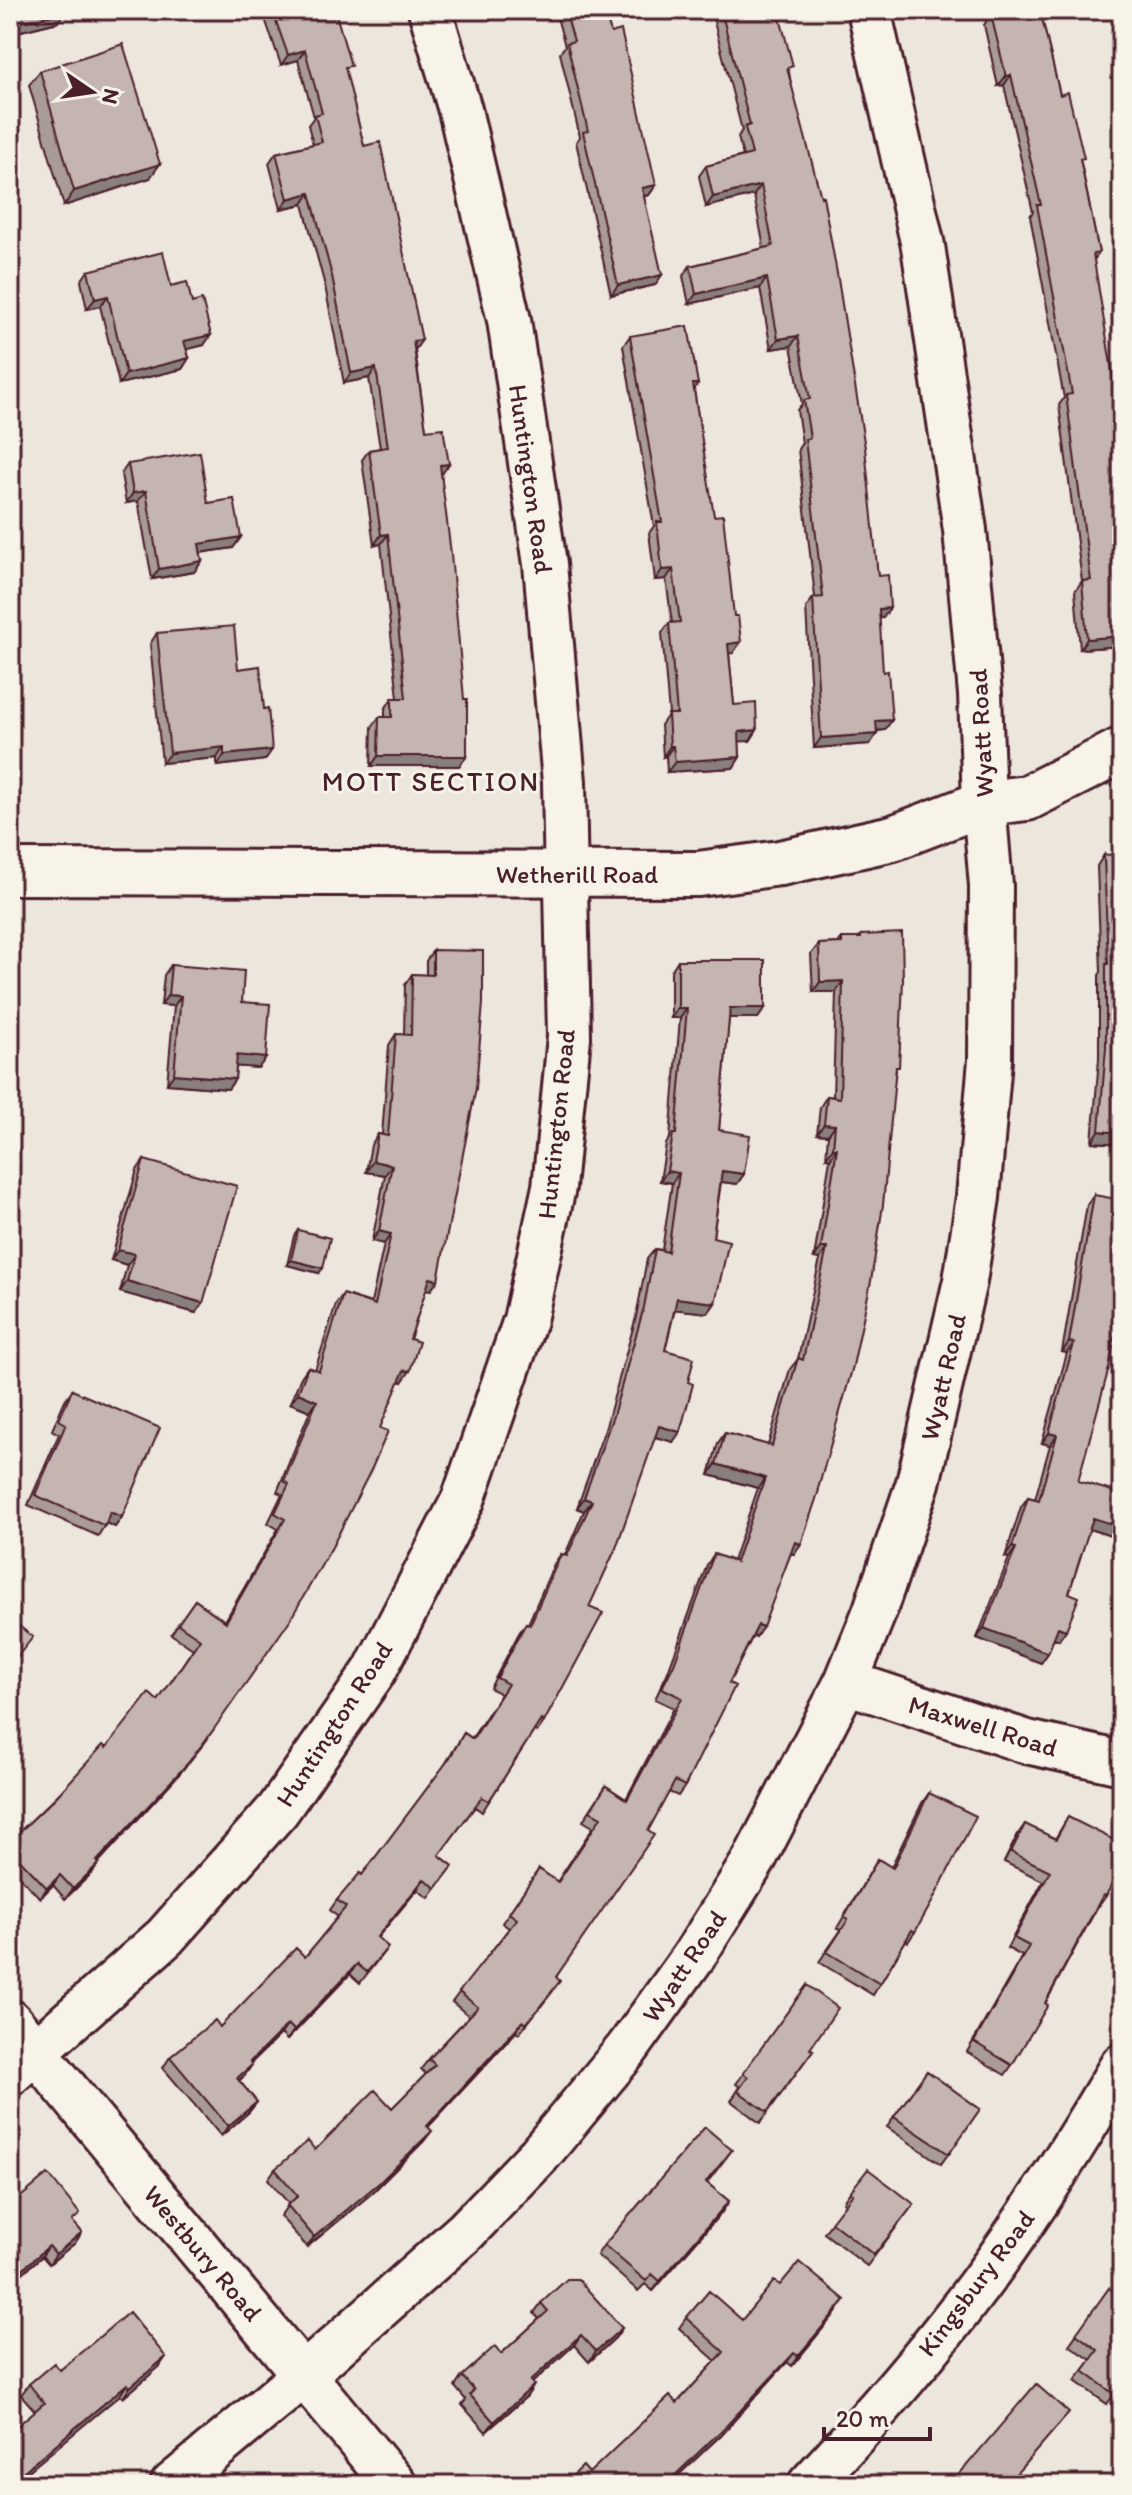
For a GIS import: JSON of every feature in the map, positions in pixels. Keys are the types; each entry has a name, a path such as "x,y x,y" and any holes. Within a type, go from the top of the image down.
{"street":[{"name":"Huntington Road","path":"18,2049 165,1937 278,1810 374,1672 463,1500 525,1320 554,1187 569,1037 564,782 545,564 509,320 460,110 430,10"},
{"name":"Wyatt Road","path":"172,2485 304,2375 466,2231 539,2155 627,2049 694,1956 754,1860 846,1682 874,1613 918,1483 965,1281 978,1197 990,1060 991,886 980,694 965,530 923,246 869,10"},
{"name":"Wetherill Road","path":"10,872 698,874 780,863 893,838 984,803 1027,798 1122,750"},
{"name":"Maxwell Road","path":"846,1682 1027,1742 1122,1763"},
{"name":"Westbury Road","path":"18,2049 304,2375 395,2485"},
{"name":"Kingsbury Road","path":"809,2485 880,2409 979,2285 1073,2147 1122,2065"}],"building":[{"path":"17,10 65,10 66,12 20,22"},
{"path":"272,10 330,10 332,15 336,14 351,66 345,67 364,146 380,142 422,340 413,341 426,430 443,428 449,464 440,465 464,699 467,699 467,756 378,756 379,717 392,717 392,698 406,698 388,534 381,535 369,450 388,447 376,368 351,373 332,276 310,193 288,199 276,153 322,142 315,115 322,113 305,50 288,55"},
{"path":"565,10 604,10 611,33 621,30 656,185 642,188 662,275 618,285 583,132 588,131 567,43 574,41"},
{"path":"721,10 765,10 767,17 779,14 793,66 787,68 823,196 865,448 878,576 888,575 890,608 879,609 883,672 888,671 892,720 876,721 877,734 821,738 813,598 823,597 805,439 810,438 804,400 810,399 798,336 778,339 767,278 696,294 690,266 773,246 761,185 713,197 706,166 752,154 745,127 750,125"},
{"path":"993,10 1040,10 1060,95 1068,92 1084,158 1080,159 1099,253 1093,254 1115,389 1122,388 1122,636 1087,639 1082,581 1091,580 1066,395 1072,394 1037,205 1041,205 1011,75 1006,76 991,15 994,14"},
{"path":"123,44 160,164 74,191 40,71"},
{"path":"163,252 171,286 187,282 192,303 202,300 211,335 184,341 189,358 126,374 108,296 95,299 88,271"},
{"path":"688,326 698,384 693,384 714,516 723,515 734,616 738,616 741,642 728,644 734,705 756,703 757,730 739,732 740,757 675,762 673,746 670,746 668,714 677,714 669,623 680,622 673,569 662,570 657,522 662,522 630,336"},
{"path":"200,452 208,503 234,499 241,537 199,544 202,561 159,569 146,491 133,493 128,464"},
{"path":"234,626 238,669 260,666 272,750 224,755 224,747 170,753 157,633"},
{"path":"1122,854 1122,1133 1099,1131 1106,1048 1108,964 1104,855"},
{"path":"902,933 899,1067 896,1067 883,1205 871,1281 853,1366 801,1544 795,1542 763,1627 758,1625 729,1683 735,1686 685,1786 675,1781 648,1831 654,1835 556,1977 560,1981 526,2024 523,2021 427,2126 432,2131 379,2183 314,2237 287,2205 298,2196 275,2169 308,2141 315,2150 375,2090 392,2108 435,2065 429,2059 478,2007 459,1992 517,1919 509,1913 539,1869 558,1882 601,1817 590,1811 606,1786 627,1800 682,1698 662,1688 674,1664 714,1554 736,1562 765,1478 716,1464 725,1433 772,1446 798,1358 803,1360 827,1248 821,1248 837,1148 833,1148 835,1125 824,1124 827,1096 840,1098 843,981 820,982 819,944 842,943 842,938 861,938 861,935"},
{"path":"433,950 483,951 483,1003 476,1088 438,1280 430,1278 410,1339 419,1342 410,1371 404,1370 380,1428 388,1431 332,1547 290,1620 214,1729 188,1763 73,1889 60,1875 47,1888 10,1849 10,1841 56,1797 103,1745 106,1748 149,1693 158,1701 200,1639 178,1624 195,1600 226,1622 285,1519 275,1513 289,1484 284,1481 317,1401 298,1393 308,1367 319,1371 343,1294 375,1305 391,1234 379,1231 392,1165 373,1161 378,1134 388,1136 396,1034 411,1035 412,974 433,975"},
{"path":"678,960 765,960 765,1008 730,1008 719,1130 750,1135 744,1174 722,1171 713,1237 729,1241 715,1303 677,1298 665,1350 694,1358 688,1382 693,1384 680,1432 659,1426 616,1548 589,1607 603,1613 544,1722 541,1720 489,1801 482,1797 439,1855 453,1866 436,1888 424,1879 377,1937 388,1947 367,1972 357,1964 294,2030 288,2024 250,2062 252,2065 237,2078 257,2102 228,2126 170,2057 215,2020 220,2027 296,1948 305,1957 346,1907 337,1900 360,1873 362,1875 449,1759 464,1733 473,1739 508,1684 497,1678 526,1623 530,1625 561,1554 567,1556 592,1501 584,1498 613,1416 644,1307 655,1249 668,1252 679,1173 667,1171 673,1134 676,1134 687,1008 678,1008"},
{"path":"171,965 244,971 242,1002 270,1004 266,1058 237,1055 235,1079 174,1074 181,996 168,995"},
{"path":"144,1160 237,1186 203,1303 127,1281 135,1254 118,1250"},
{"path":"1094,1195 1122,1200 1122,1296 1109,1368 1078,1481 1122,1494 1122,1527 1093,1518 1069,1593 1079,1597 1066,1630 1058,1627 1048,1653 984,1628 1016,1548 1012,1547 1028,1497 1039,1500 1057,1435 1049,1433 1074,1343 1069,1342"},
{"path":"298,1230 330,1238 323,1268 291,1260"},
{"path":"72,1390 160,1428 122,1517 110,1512 105,1526 35,1495 66,1424 59,1420"},
{"path":"10,1619 33,1637 10,1666"},
{"path":"929,1793 976,1816 915,1932 912,1930 880,1984 827,1952 848,1920 844,1918 878,1859 893,1868"},
{"path":"1068,1817 1122,1844 1122,1863 1045,2003 1048,2005 1012,2065 974,2042 1029,1946 1014,1938 1050,1871 1011,1852 1025,1824 1056,1839"},
{"path":"807,1985 838,2008 810,2049 813,2050 767,2112 738,2091 748,2077 743,2073"},
{"path":"927,2071 980,2109 949,2154 894,2117"},
{"path":"705,2127 732,2150 706,2182 729,2201 660,2281 652,2274 646,2281 604,2245"},
{"path":"868,2169 914,2204 874,2255 831,2222"},
{"path":"48,2174 80,2214 72,2221 82,2232 56,2254 49,2246 10,2280 10,2206"},
{"path":"799,2262 845,2300 798,2356 794,2353 727,2425 665,2485 563,2485 583,2466 589,2473 670,2396 677,2403 724,2352 686,2318 709,2291 742,2320 774,2281 780,2285"},
{"path":"1122,2273 1122,2383 1114,2394 1083,2371 1098,2350 1076,2334"},
{"path":"567,2279 578,2279 622,2328 596,2351 581,2335 530,2381 534,2385 494,2422 470,2395 474,2390 462,2376 495,2346 501,2354 548,2311 541,2303"},
{"path":"129,2312 166,2357 130,2387 127,2384 10,2483 10,2432 44,2403 29,2384 54,2363 60,2370"},
{"path":"1036,2384 1069,2413 1009,2482 1012,2485 950,2485"}],"district":[{"name":"MOTT SECTION","path":"431,781"}]}
